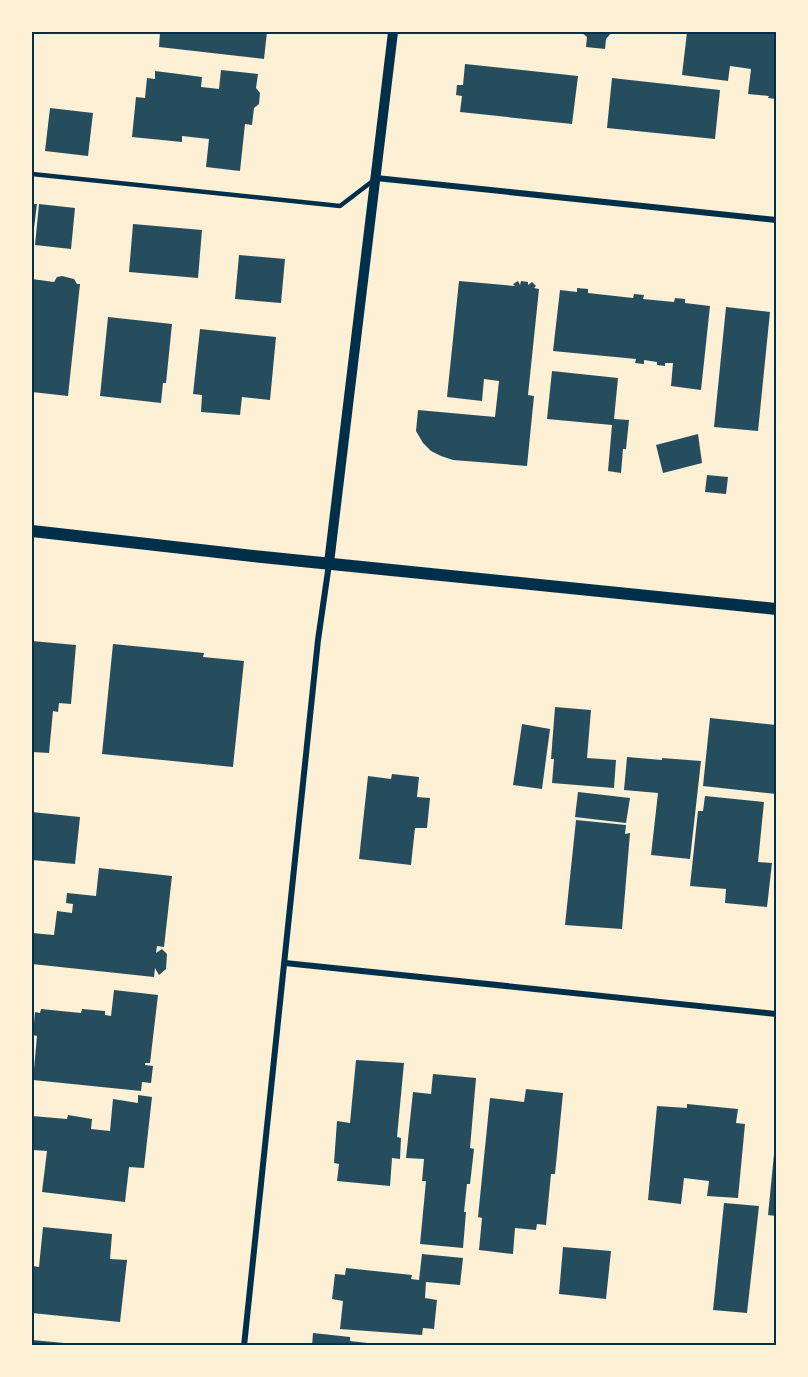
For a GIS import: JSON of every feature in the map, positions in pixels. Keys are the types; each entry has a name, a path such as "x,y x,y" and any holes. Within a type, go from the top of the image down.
{"main road":[{"path":"32,531 777,609"}],"street":[{"path":"244,1346 318,640 393,32"},
{"path":"376,178 777,220"},
{"path":"285,963 777,1014"}],"lane":[{"path":"32,174 340,206 376,178"}],"building":[{"path":"160,32 267,32 264,59 159,47"},
{"path":"581,32 612,32 606,39 605,49 586,47 587,37"},
{"path":"687,32 776,32 776,99 748,94 751,69 730,66 728,81 682,75"},
{"path":"465,64 578,76 572,124 460,112 462,96 456,95 457,85 463,85"},
{"path":"221,70 258,74 256,88 260,93 259,104 254,108 252,125 245,124 240,171 206,167 209,139 182,136 182,142 132,137 136,97 145,98 147,78 155,79 155,71 202,77 201,87 219,89"},
{"path":"612,78 720,90 715,139 607,128"},
{"path":"50,108 93,113 88,156 45,151"},
{"path":"32,204 37,204 33,236 32,236"},
{"path":"39,204 75,208 71,249 35,245"},
{"path":"133,224 202,230 198,278 129,272"},
{"path":"239,255 285,259 281,303 235,299"},
{"path":"57,277 74,279 77,284 80,284 68,396 32,392 32,279 54,282"},
{"path":"459,281 515,286 513,284 518,281 520,285 521,281 528,282 528,285 532,282 536,286 534,288 539,289 528,395 534,396 527,466 453,460 431,451 416,431 418,410 495,417 499,381 484,379 482,401 447,397"},
{"path":"577,288 588,289 588,293 633,298 634,294 644,295 643,299 674,302 675,298 685,299 685,303 710,306 701,390 671,386 673,363 665,363 665,366 644,360 644,364 635,363 636,359 553,351 560,290 577,292"},
{"path":"726,307 770,312 758,431 714,427"},
{"path":"108,317 172,324 166,383 163,383 161,403 100,396"},
{"path":"200,329 276,337 270,400 242,397 240,415 201,412 202,395 193,394"},
{"path":"552,371 618,378 614,419 629,420 621,473 608,471 612,425 547,419"},
{"path":"698,434 702,463 663,473 656,445"},
{"path":"707,475 728,477 726,494 705,492"},
{"path":"32,641 76,645 71,704 59,703 58,712 53,711 49,753 32,752"},
{"path":"113,644 204,653 203,657 244,661 233,767 102,754"},
{"path":"555,707 591,710 587,758 616,760 614,788 552,783 554,759 551,759"},
{"path":"710,718 776,725 776,794 703,786"},
{"path":"522,724 550,729 542,789 513,785"},
{"path":"627,757 701,761 690,859 651,855 658,793 624,790"},
{"path":"392,774 419,777 417,797 430,798 427,828 415,828 411,865 359,859 368,776 391,779"},
{"path":"578,792 630,798 626,823 575,817"},
{"path":"705,796 764,802 758,862 772,863 767,907 725,903 726,889 690,886 698,811 703,811"},
{"path":"32,812 80,817 75,864 32,860"},
{"path":"576,820 626,825 625,834 630,833 622,929 565,925"},
{"path":"99,868 172,876 164,947 157,946 156,953 162,949 167,954 166,969 159,975 155,968 154,977 32,964 32,933 54,935 57,911 72,913 73,904 66,903 67,893 96,896"},
{"path":"114,990 158,995 150,1063 145,1063 145,1065 153,1066 151,1083 142,1082 141,1091 33,1080 37,1036 33,1035 35,1012 40,1013 41,1009 81,1013 82,1009 105,1011 105,1015 111,1016"},
{"path":"356,1060 404,1063 397,1137 401,1138 400,1159 392,1158 390,1186 337,1181 339,1164 334,1163 337,1121 350,1123"},
{"path":"433,1074 476,1078 470,1148 474,1149 470,1184 467,1184 463,1248 420,1244 426,1181 422,1181 424,1159 406,1158 413,1092 431,1094"},
{"path":"526,1089 563,1093 555,1174 551,1174 546,1225 537,1224 536,1230 515,1228 513,1254 479,1250 482,1218 478,1217 490,1098 524,1102"},
{"path":"138,1095 152,1097 144,1168 129,1167 125,1202 42,1192 47,1151 32,1150 32,1116 67,1119 68,1115 92,1119 91,1129 110,1131 113,1099 138,1103"},
{"path":"687,1104 738,1109 736,1123 745,1124 738,1198 707,1196 709,1181 684,1178 681,1204 648,1200 657,1106 687,1108"},
{"path":"776,1144 776,1216 768,1215"},
{"path":"724,1203 759,1206 747,1313 713,1310"},
{"path":"43,1227 112,1234 110,1259 127,1260 120,1322 32,1313 32,1266 39,1267"},
{"path":"563,1247 611,1251 606,1299 559,1294"},
{"path":"422,1254 463,1258 460,1285 426,1282 425,1298 437,1300 434,1329 423,1328 422,1335 340,1329 343,1301 332,1299 335,1274 345,1275 346,1268 412,1275 411,1279 419,1280"},
{"path":"313,1333 350,1337 350,1341 376,1344 376,1346 312,1346"},
{"path":"32,1340 75,1344 75,1346 32,1346"}]}
